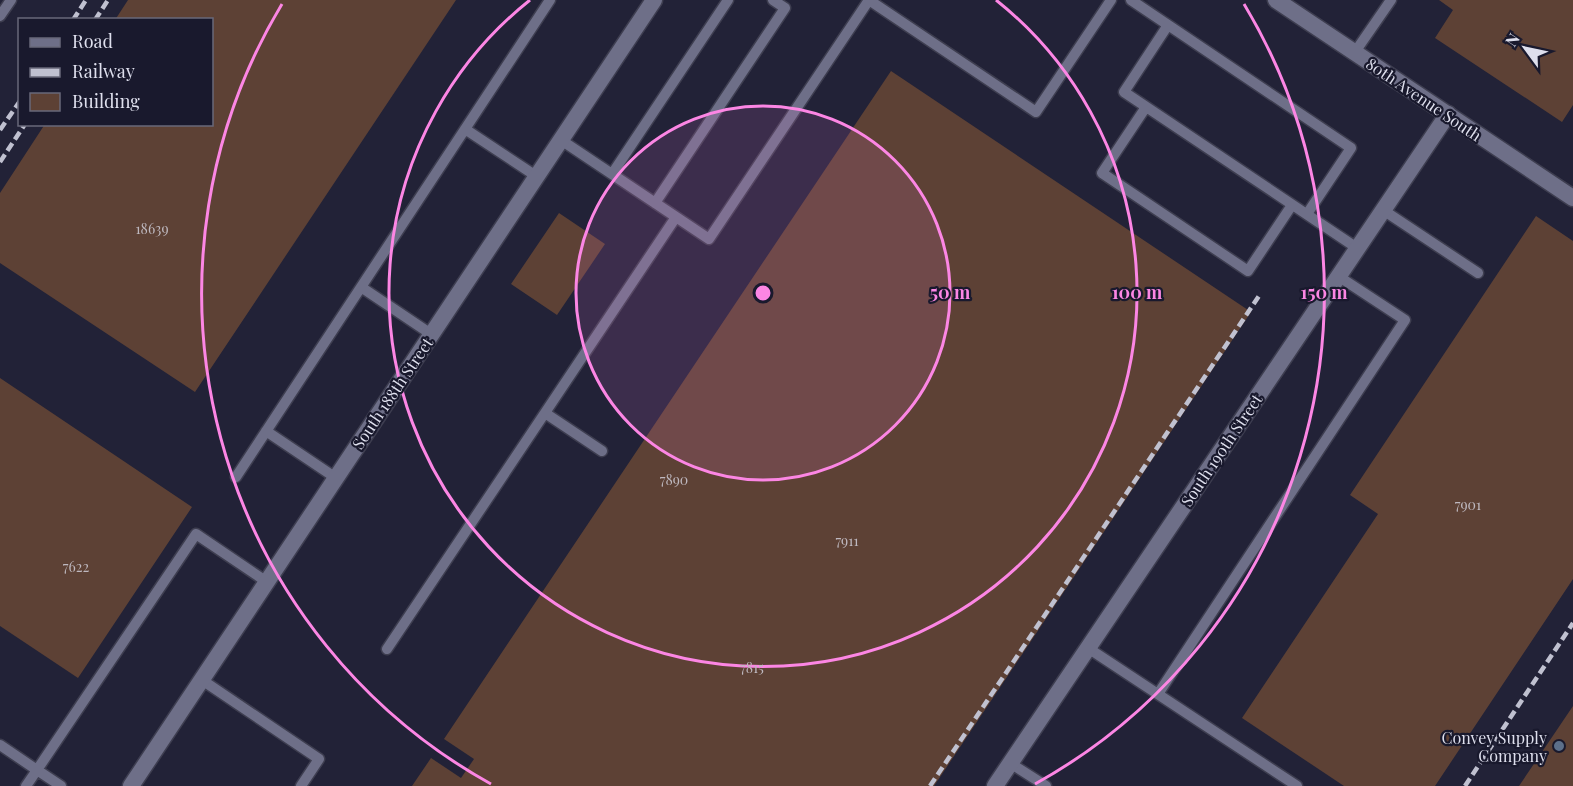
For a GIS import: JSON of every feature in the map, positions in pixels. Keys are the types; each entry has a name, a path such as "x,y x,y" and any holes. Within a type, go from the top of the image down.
{"street":[{"name":"South 188th Street","path":"131,786 654,0"},
{"name":"80th Avenue South","path":"1276,0 1573,198"},
{"name":"South 190th Street","path":"995,786 1448,114"}],"lane":[{"path":"0,16 11,0"},
{"path":"236,477 550,0"},
{"path":"612,174 728,0"},
{"path":"655,202 785,8 773,0"},
{"path":"561,140 709,239 869,0 1036,112 1111,0"},
{"path":"1131,0 1351,148 1307,214"},
{"path":"1355,52 1391,0"},
{"path":"1168,25 1124,92 1357,248"},
{"path":"1146,107 1102,173 1189,232 1248,271 1292,205"},
{"path":"465,129 536,176"},
{"path":"1383,210 1478,273"},
{"path":"387,649 676,217"},
{"path":"1158,694 1405,320 1338,276"},
{"path":"361,287 431,334"},
{"path":"545,413 602,451"},
{"path":"266,431 336,478"},
{"path":"26,786 196,534 267,582"},
{"path":"1088,648 1297,786"},
{"path":"202,680 319,759 301,786"},
{"path":"0,745 61,786"},
{"path":"1010,763 1046,786"}],"building":[{"path":"128,0 456,0 195,392 0,263 0,193 44,126 213,126 213,18 116,18"},
{"path":"1439,0 1573,0 1573,105 1562,122 1435,38 1453,10"},
{"path":"891,71 1251,312 934,786 412,786 431,758 461,778 474,759 444,739"},
{"path":"559,213 605,244 557,315 511,284"},
{"path":"1536,216 1573,241 1573,579 1435,786 1344,786 1242,718 1378,514 1350,495"},
{"path":"0,378 192,507 78,678 0,626"},
{"name":"Convey Supply Company","path":"1573,706 1573,786 1519,786"}],"railway":[{"path":"74,18 86,0"},
{"path":"96,18 108,0"},
{"path":"0,130 18,104"},
{"path":"0,162 24,126"},
{"path":"930,786 1259,296"},
{"path":"1465,786 1573,623"}],"place":[{"name":"Convey Supply Company","path":"1559,746"}]}
